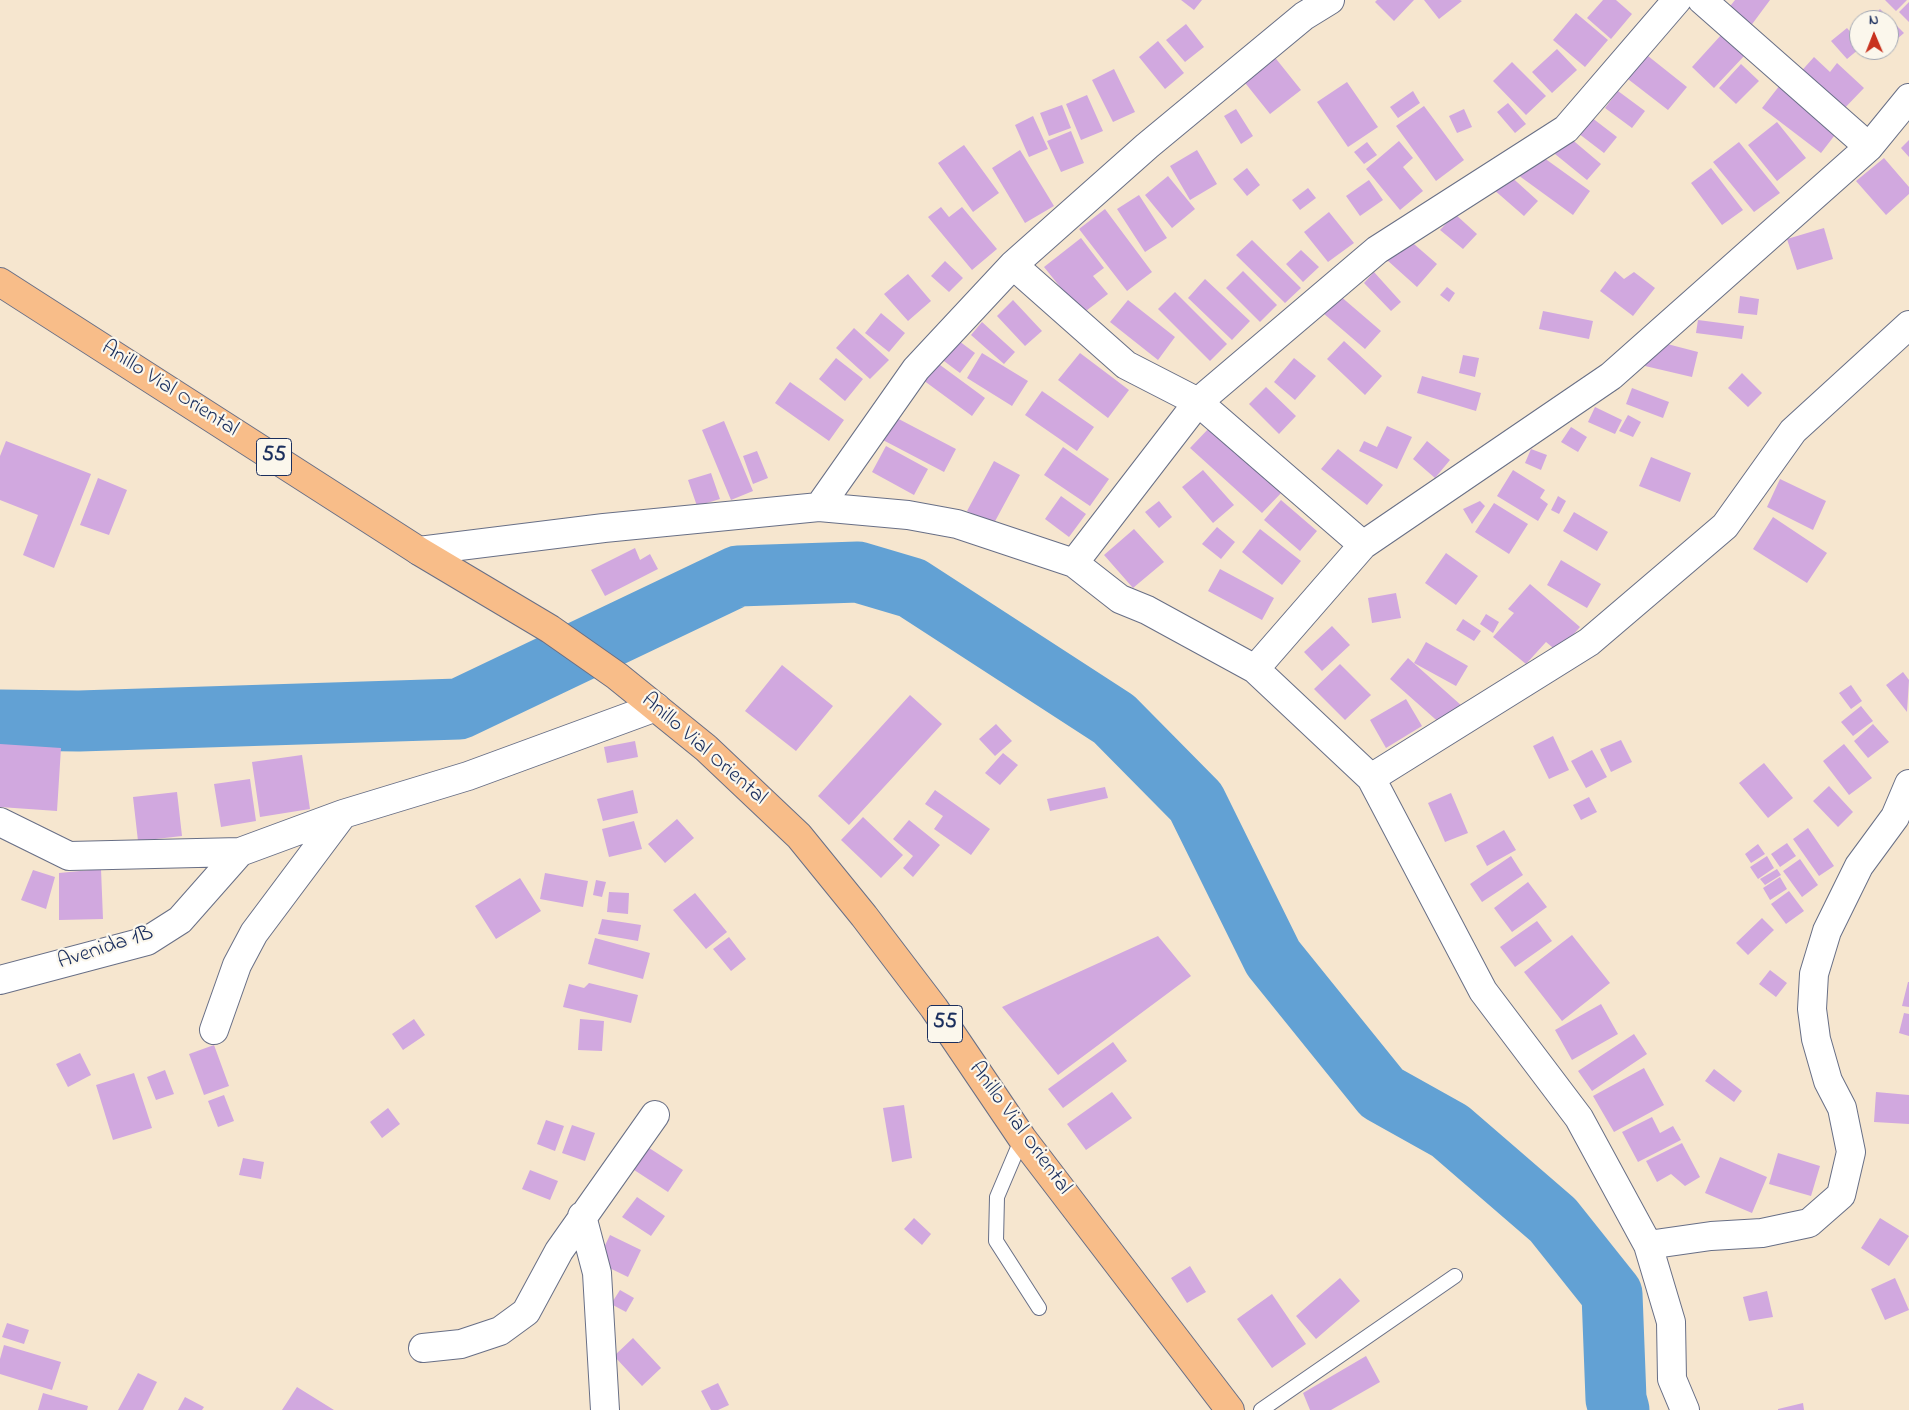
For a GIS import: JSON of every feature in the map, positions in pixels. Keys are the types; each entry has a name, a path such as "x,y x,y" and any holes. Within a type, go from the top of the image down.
{"highway":[{"name":"Anillo Vial Oriental","path":"0,282 419,550 550,629 617,676 706,748 799,836 864,916 934,1008 1022,1138 1230,1410"}],"street":[{"path":"819,507 916,369 1013,265 1148,146 1304,16 1330,0"},
{"path":"1074,563 1198,402 1377,250 1566,129 1677,0"},
{"path":"1702,0 1869,147"},
{"path":"1255,669 1363,545 1611,376 1869,147 1909,98"},
{"path":"1013,265 1126,365 1198,402 1363,545"},
{"path":"1371,778 1589,642 1725,526 1793,431 1909,325"},
{"path":"419,550 604,528 819,507 908,514 957,524 1074,563 1120,599 1147,610 1255,669 1371,778 1483,991 1579,1118 1648,1245 1671,1322 1672,1379 1684,1410"},
{"path":"0,822 69,856 240,852 343,814 468,776 656,706"},
{"path":"1648,1245 1711,1236 1762,1233 1809,1223 1841,1195 1851,1152 1842,1108 1828,1082 1816,1039 1812,1009 1814,974 1827,931 1859,866 1902,818 1909,784"},
{"path":"214,1030 237,965 254,932 343,814"},
{"name":"Avenida 1B","path":"0,980 147,941 180,920 240,852"},
{"path":"422,1348 461,1344 477,1339 500,1331 526,1312 559,1251 655,1115"},
{"path":"582,1216 596,1273 605,1410"}],"lane":[{"path":"1022,1138 997,1197 996,1240 1039,1308"},
{"path":"1261,1410 1455,1276"}],"building":[{"path":"1181,0 1202,0 1194,10"},
{"path":"1377,0 1414,0 1394,21 1375,2"},
{"path":"1424,0 1460,0 1462,1 1439,19"},
{"path":"1603,0 1616,0 1632,14 1611,39 1587,18"},
{"path":"1735,0 1770,0 1750,27 1727,10"},
{"path":"1885,0 1907,0 1897,10"},
{"path":"1909,2 1909,22 1899,12"},
{"path":"1576,13 1608,40 1585,67 1553,40"},
{"path":"1186,24 1204,47 1185,62 1166,40"},
{"path":"1847,28 1849,30 1849,57 1847,59 1831,41"},
{"path":"1899,28 1904,33 1899,37"},
{"path":"1722,34 1745,55 1714,88 1692,67"},
{"path":"1158,41 1184,73 1165,89 1139,57"},
{"path":"1557,49 1577,70 1552,93 1532,72"},
{"path":"1643,52 1687,87 1668,110 1624,76"},
{"path":"1273,55 1301,90 1270,114 1242,79"},
{"path":"1814,57 1830,72 1837,63 1864,88 1839,114 1797,76"},
{"path":"1512,62 1546,96 1526,115 1493,81"},
{"path":"1741,64 1759,81 1736,104 1719,88"},
{"path":"1114,69 1135,112 1113,122 1092,80"},
{"path":"1347,82 1378,127 1348,147 1317,102"},
{"path":"1780,85 1838,131 1821,153 1762,108"},
{"path":"1413,91 1420,103 1398,118 1390,107"},
{"path":"1618,91 1645,111 1632,128 1605,108"},
{"path":"1087,95 1103,131 1081,140 1066,104"},
{"path":"1508,103 1526,124 1515,133 1497,112"},
{"path":"1062,105 1071,128 1049,136 1040,113"},
{"path":"1424,106 1464,160 1436,181 1396,126"},
{"path":"1236,109 1253,136 1241,144 1224,116"},
{"path":"1464,109 1472,127 1457,133 1449,116"},
{"path":"1587,114 1617,137 1604,153 1574,130"},
{"path":"1033,116 1048,149 1029,157 1015,125"},
{"path":"1777,122 1806,158 1777,181 1748,145"},
{"path":"1071,131 1084,163 1061,172 1047,141"},
{"path":"1569,137 1601,164 1587,180 1555,154"},
{"path":"1909,140 1909,157 1901,148"},
{"path":"1399,141 1413,158 1403,167 1423,191 1400,210 1366,169"},
{"path":"1367,142 1377,155 1364,164 1354,152"},
{"path":"1739,142 1780,193 1754,212 1713,162"},
{"path":"964,145 999,193 973,212 938,163"},
{"path":"1020,150 1054,206 1025,223 992,168"},
{"path":"1197,150 1217,184 1190,200 1170,166"},
{"path":"1540,155 1590,191 1573,215 1518,175"},
{"path":"1884,158 1909,187 1909,194 1886,215 1856,181"},
{"path":"1247,168 1260,185 1247,196 1233,179"},
{"path":"1711,168 1743,210 1722,225 1691,183"},
{"path":"1507,173 1538,201 1524,216 1493,189"},
{"path":"1168,176 1195,209 1172,228 1145,195"},
{"path":"1369,180 1383,200 1360,216 1346,196"},
{"path":"1308,188 1316,198 1300,210 1292,200"},
{"path":"1139,195 1167,238 1145,252 1117,209"},
{"path":"941,207 949,217 962,207 997,249 972,270 928,217"},
{"path":"1105,209 1152,272 1127,291 1079,229"},
{"path":"1329,212 1354,243 1328,262 1304,232"},
{"path":"1455,214 1477,234 1463,249 1440,230"},
{"path":"1824,228 1833,259 1797,270 1787,239"},
{"path":"1081,238 1104,268 1093,276 1108,294 1082,314 1044,267"},
{"path":"1407,238 1437,264 1417,287 1387,260"},
{"path":"1252,240 1301,288 1285,303 1236,255"},
{"path":"1301,250 1319,267 1303,282 1286,264"},
{"path":"945,261 963,278 949,292 931,276"},
{"path":"1243,271 1277,305 1260,322 1226,288"},
{"path":"1615,271 1624,279 1634,272 1655,288 1633,316 1600,291"},
{"path":"1374,272 1401,302 1391,311 1364,283"},
{"path":"908,274 931,301 908,321 884,294"},
{"path":"1205,279 1250,321 1232,340 1188,298"},
{"path":"1447,287 1455,293 1449,302 1440,295"},
{"path":"1175,292 1227,344 1210,361 1158,309"},
{"path":"1339,295 1381,331 1365,349 1323,313"},
{"path":"1740,296 1759,299 1757,315 1738,313"},
{"path":"1013,300 1042,331 1025,346 997,316"},
{"path":"1128,300 1175,337 1158,360 1110,322"},
{"path":"1543,311 1593,321 1589,339 1539,329"},
{"path":"881,313 905,333 889,352 865,333"},
{"path":"1698,320 1744,326 1742,339 1696,333"},
{"path":"982,322 1015,352 1004,364 971,335"},
{"path":"854,328 889,360 870,379 836,348"},
{"path":"955,338 975,353 960,373 940,358"},
{"path":"1652,340 1698,352 1692,377 1645,366"},
{"path":"1344,341 1382,376 1365,395 1327,359"},
{"path":"982,353 1028,381 1012,406 967,378"},
{"path":"1080,353 1129,390 1108,418 1058,380"},
{"path":"1463,355 1479,358 1475,377 1459,373"},
{"path":"836,358 863,379 845,401 819,379"},
{"path":"1294,358 1316,376 1295,400 1274,382"},
{"path":"936,362 985,398 972,416 923,380"},
{"path":"1742,373 1762,393 1748,407 1728,388"},
{"path":"1422,376 1481,393 1476,411 1417,393"},
{"path":"790,382 844,420 829,441 775,403"},
{"path":"1266,387 1296,416 1279,434 1249,404"},
{"path":"1632,388 1669,402 1663,418 1626,404"},
{"path":"1042,391 1094,427 1077,451 1025,415"},
{"path":"1595,407 1622,420 1615,434 1588,422"},
{"path":"1628,415 1641,422 1633,437 1619,431"},
{"path":"893,416 956,449 944,472 881,439"},
{"path":"724,421 753,491 731,500 702,430"},
{"path":"1211,426 1283,491 1262,513 1190,448"},
{"path":"1387,426 1412,437 1397,469 1359,451 1364,441 1377,447"},
{"path":"1571,427 1587,437 1578,452 1561,442"},
{"path":"6,441 91,474 54,568 23,555 38,515 0,500 0,456"},
{"path":"1427,441 1450,460 1435,478 1413,459"},
{"path":"886,446 928,469 914,495 872,472"},
{"path":"1063,447 1109,479 1090,506 1044,475"},
{"path":"1338,449 1383,485 1367,505 1321,469"},
{"path":"1531,449 1547,455 1541,470 1525,463"},
{"path":"757,451 768,478 753,484 743,456"},
{"path":"1651,457 1691,473 1680,502 1639,486"},
{"path":"994,461 1020,475 993,525 967,511"},
{"path":"1203,470 1234,505 1213,523 1182,487"},
{"path":"1513,470 1545,490 1540,498 1548,504 1538,521 1497,496"},
{"path":"711,473 720,499 697,506 688,480"},
{"path":"98,478 127,490 109,535 80,525"},
{"path":"1780,479 1826,501 1813,530 1767,507"},
{"path":"1061,496 1086,514 1069,537 1045,519"},
{"path":"1558,496 1566,501 1559,514 1551,510"},
{"path":"1281,500 1317,531 1300,551 1264,520"},
{"path":"1159,501 1172,517 1159,528 1145,512"},
{"path":"1480,501 1485,506 1472,524 1463,509"},
{"path":"1494,503 1528,524 1509,554 1475,532"},
{"path":"1574,512 1608,532 1597,551 1563,531"},
{"path":"1773,517 1827,553 1807,583 1753,549"},
{"path":"1217,527 1235,542 1221,559 1202,544"},
{"path":"1134,529 1164,562 1133,588 1104,555"},
{"path":"1260,529 1301,561 1282,585 1242,552"},
{"path":"635,548 640,560 650,554 658,569 605,596 591,570"},
{"path":"1446,553 1478,576 1456,605 1425,583"},
{"path":"1561,560 1601,584 1587,608 1547,585"},
{"path":"1220,569 1274,598 1262,620 1208,591"},
{"path":"1530,584 1580,627 1558,652 1546,642 1526,664 1493,637 1514,613 1508,609"},
{"path":"1396,593 1401,618 1372,623 1368,598"},
{"path":"1486,614 1499,622 1493,633 1480,624"},
{"path":"1463,619 1481,631 1474,641 1456,630"},
{"path":"1332,626 1350,645 1322,671 1304,652"},
{"path":"1426,642 1468,666 1456,686 1414,663"},
{"path":"1408,658 1462,706 1443,726 1390,679"},
{"path":"1340,664 1371,695 1345,720 1314,689"},
{"path":"782,665 833,706 796,751 745,711"},
{"path":"1903,672 1909,680 1907,712 1886,685"},
{"path":"1851,685 1862,701 1851,709 1839,693"},
{"path":"910,695 942,724 849,825 818,796"},
{"path":"1406,699 1422,726 1386,748 1370,720"},
{"path":"1861,706 1873,721 1853,736 1841,722"},
{"path":"996,724 1012,741 995,756 979,739"},
{"path":"1873,724 1889,742 1868,758 1854,741"},
{"path":"1553,736 1569,770 1549,779 1533,746"},
{"path":"1621,740 1632,762 1611,772 1600,749"},
{"path":"635,741 638,757 607,763 604,747"},
{"path":"0,744 61,748 57,811 0,807"},
{"path":"1844,744 1872,778 1849,795 1823,761"},
{"path":"1592,750 1607,777 1586,788 1571,761"},
{"path":"1003,753 1018,765 1000,785 985,773"},
{"path":"302,755 310,809 260,817 252,762"},
{"path":"1764,763 1793,798 1768,818 1739,783"},
{"path":"250,779 256,821 221,827 214,784"},
{"path":"1829,786 1853,812 1838,827 1813,801"},
{"path":"1105,787 1108,798 1050,811 1047,799"},
{"path":"633,790 638,813 603,821 597,799"},
{"path":"935,790 990,829 971,855 934,829 943,816 925,804"},
{"path":"177,792 182,836 138,841 133,797"},
{"path":"1451,793 1468,833 1445,842 1428,803"},
{"path":"1589,797 1597,812 1581,820 1573,805"},
{"path":"863,817 903,855 881,878 841,840"},
{"path":"677,819 694,838 665,863 648,844"},
{"path":"909,820 940,845 913,877 903,868 913,856 893,839"},
{"path":"634,821 642,849 609,857 602,829"},
{"path":"1808,828 1834,866 1819,876 1793,839"},
{"path":"1504,830 1516,850 1487,866 1476,846"},
{"path":"1787,843 1796,856 1780,867 1771,854"},
{"path":"1758,844 1765,854 1751,863 1745,854"},
{"path":"1511,856 1523,875 1482,902 1470,884"},
{"path":"1767,856 1774,868 1758,879 1750,867"},
{"path":"1800,859 1818,885 1802,897 1783,871"},
{"path":"101,869 103,919 59,920 59,873"},
{"path":"1777,869 1781,875 1765,885 1760,879"},
{"path":"33,870 55,877 46,909 21,900"},
{"path":"545,873 588,881 583,907 540,899"},
{"path":"1780,877 1787,889 1770,900 1763,888"},
{"path":"520,878 541,911 496,939 475,906"},
{"path":"596,880 606,882 602,897 593,895"},
{"path":"1528,882 1547,907 1512,932 1494,908"},
{"path":"1789,891 1804,911 1786,924 1771,904"},
{"path":"609,892 629,893 628,914 607,912"},
{"path":"695,893 727,932 706,949 673,910"},
{"path":"1762,918 1774,930 1748,955 1736,943"},
{"path":"602,919 641,925 638,941 598,934"},
{"path":"1537,921 1552,941 1515,967 1500,947"},
{"path":"1572,935 1610,983 1562,1021 1524,972"},
{"path":"1158,936 1191,976 1058,1075 1002,1007"},
{"path":"729,937 746,959 731,971 713,949"},
{"path":"595,938 650,953 643,979 588,964"},
{"path":"1770,970 1787,983 1776,997 1759,984"},
{"path":"1909,982 1909,1007 1902,1006"},
{"path":"589,983 638,995 631,1023 563,1007 569,984 584,988"},
{"path":"1601,1004 1618,1034 1572,1060 1555,1030"},
{"path":"1904,1013 1909,1014 1909,1036 1899,1033"},
{"path":"414,1019 425,1035 403,1050 392,1034"},
{"path":"580,1019 604,1021 602,1051 578,1050"},
{"path":"1634,1034 1647,1054 1592,1091 1578,1071"},
{"path":"1113,1042 1127,1061 1063,1108 1048,1089"},
{"path":"214,1045 229,1086 204,1095 189,1054"},
{"path":"80,1053 91,1075 68,1087 56,1064"},
{"path":"1644,1068 1664,1105 1614,1132 1593,1096"},
{"path":"1714,1069 1742,1091 1734,1102 1705,1081"},
{"path":"165,1070 174,1094 156,1100 147,1077"},
{"path":"134,1073 152,1128 113,1140 96,1085"},
{"path":"1112,1092 1132,1118 1086,1150 1067,1124"},
{"path":"1876,1092 1909,1095 1909,1124 1874,1122"},
{"path":"224,1095 234,1121 218,1127 208,1101"},
{"path":"904,1105 912,1158 892,1162 883,1108"},
{"path":"388,1108 400,1124 382,1138 370,1122"},
{"path":"1652,1117 1660,1133 1673,1126 1681,1140 1638,1162 1622,1132"},
{"path":"546,1120 564,1126 555,1151 537,1144"},
{"path":"572,1125 595,1133 585,1161 562,1153"},
{"path":"1682,1143 1700,1177 1685,1186 1671,1174 1657,1182 1646,1161"},
{"path":"643,1144 683,1170 668,1192 628,1166"},
{"path":"1778,1153 1820,1166 1811,1196 1769,1184"},
{"path":"1720,1157 1767,1177 1752,1213 1705,1193"},
{"path":"243,1158 264,1162 261,1179 239,1175"},
{"path":"530,1170 558,1181 550,1200 522,1189"},
{"path":"637,1197 665,1216 651,1236 622,1217"},
{"path":"914,1218 931,1234 922,1245 904,1229"},
{"path":"1880,1218 1909,1236 1889,1266 1861,1248"},
{"path":"610,1235 641,1250 628,1277 597,1262"},
{"path":"1190,1266 1206,1292 1187,1303 1171,1278"},
{"path":"1340,1278 1360,1301 1316,1339 1296,1316"},
{"path":"1895,1278 1909,1310 1885,1320 1871,1289"},
{"path":"620,1290 634,1298 626,1312 611,1304"},
{"path":"1767,1291 1773,1317 1749,1321 1743,1297"},
{"path":"1272,1294 1306,1344 1272,1368 1237,1319"},
{"path":"7,1323 29,1330 24,1344 2,1337"},
{"path":"633,1338 661,1368 642,1386 614,1356"},
{"path":"4,1345 61,1362 52,1390 0,1374 0,1359"},
{"path":"1366,1356 1380,1382 1331,1410 1310,1410 1303,1393"},
{"path":"138,1373 157,1382 143,1410 118,1410"},
{"path":"718,1383 729,1405 718,1410 711,1410 701,1391"},
{"path":"297,1387 334,1410 282,1410"},
{"path":"43,1393 88,1406 87,1410 38,1410"},
{"path":"185,1397 204,1407 202,1410 178,1410"},
{"path":"1803,1403 1804,1410 1778,1410 1778,1409"}],"waterway":[{"path":"0,720 79,721 459,709 738,576 858,572 912,588 1114,719 1196,802 1273,958 1382,1093 1450,1131 1553,1220 1612,1294 1616,1399 1619,1410"}]}
